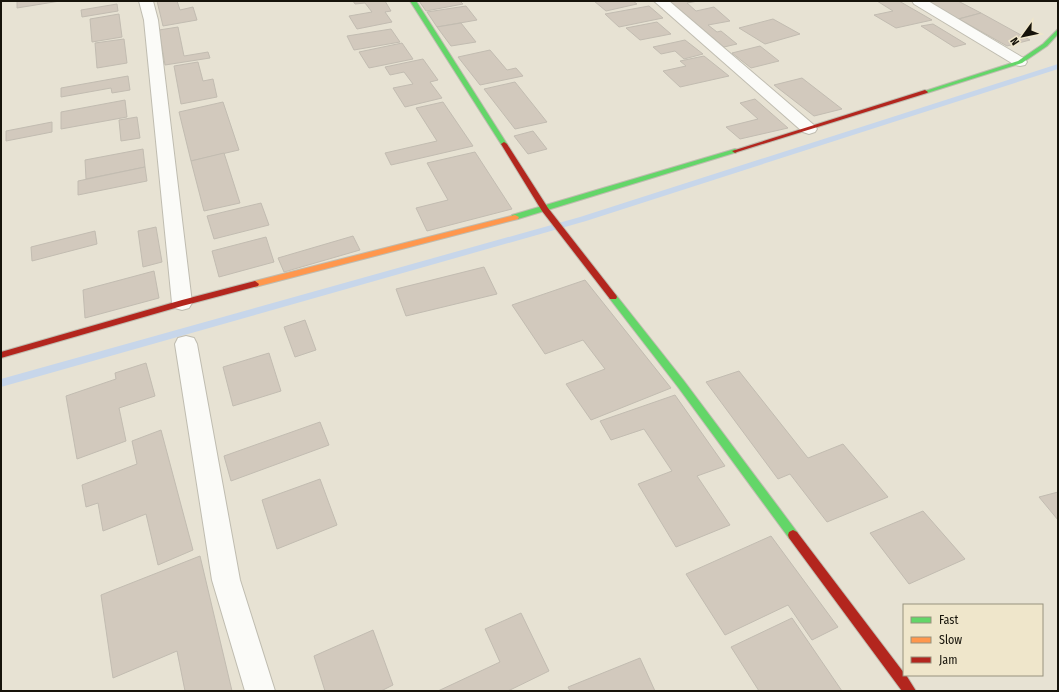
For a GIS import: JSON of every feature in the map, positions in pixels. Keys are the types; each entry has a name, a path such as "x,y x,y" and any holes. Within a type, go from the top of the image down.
{"street":[{"path":"146,1 152,20 182,303"},
{"path":"413,1 545,209 569,242 681,384 910,691"},
{"path":"661,1 808,129"},
{"path":"919,1 1020,62"},
{"path":"1,355 182,303 545,209 808,129 1020,62 1045,45 1058,31"},
{"path":"186,344 226,580 260,691"}],"building":[{"path":"17,1 60,1 17,8"},
{"path":"157,1 177,1 180,10 193,7 197,20 163,26"},
{"path":"353,1 385,1 391,11 385,12 392,22 357,29 349,16 372,12 365,3 355,4"},
{"path":"419,1 460,1 463,4 426,11"},
{"path":"594,1 633,1 637,4 606,11"},
{"path":"669,1 698,1 687,3 696,11 714,7 730,21 708,25 717,32 721,31 737,44 724,47"},
{"path":"877,1 899,1 932,20 896,28 874,15 893,11"},
{"path":"936,1 958,1 981,13 954,20 925,3"},
{"path":"117,4 118,11 82,17 81,10"},
{"path":"466,6 477,20 437,27 427,12"},
{"path":"649,6 663,18 619,27 605,14"},
{"path":"981,13 1030,40 1007,46 959,19"},
{"path":"119,14 122,37 92,42 90,19"},
{"path":"773,19 800,34 765,44 739,28"},
{"path":"657,22 671,34 640,40 626,28"},
{"path":"461,23 476,42 451,46 437,27"},
{"path":"933,24 966,44 954,47 921,26"},
{"path":"178,27 184,56 208,52 210,58 165,65 159,30"},
{"path":"391,29 400,42 354,50 347,36"},
{"path":"124,39 127,63 97,68 95,43"},
{"path":"685,40 703,54 684,59 675,51 661,54 653,47"},
{"path":"402,43 413,59 369,68 359,52"},
{"path":"760,46 779,61 751,68 732,53"},
{"path":"490,50 507,70 516,68 523,76 480,85 458,57"},
{"path":"704,56 729,76 680,87 663,71 686,66 680,61"},
{"path":"423,59 438,80 430,82 442,98 405,107 393,88 413,84 404,72 390,75 385,67"},
{"path":"198,62 203,81 213,79 217,97 181,104 174,66"},
{"path":"128,76 130,90 112,93 111,88 61,97 61,88"},
{"path":"802,78 842,109 814,116 774,85"},
{"path":"515,82 547,122 515,129 484,89"},
{"path":"755,99 788,128 740,139 726,127 758,119 740,103"},
{"path":"125,100 127,117 61,129 61,112"},
{"path":"223,102 239,150 191,161 179,112"},
{"path":"443,102 473,146 391,165 385,153 437,141 416,108"},
{"path":"137,117 140,138 121,141 119,120"},
{"path":"52,122 52,132 6,141 6,131"},
{"path":"533,131 547,149 528,154 514,136"},
{"path":"143,149 145,167 86,179 85,160"},
{"path":"475,152 512,209 427,231 416,208 448,200 427,163"},
{"path":"224,153 240,203 204,211 191,161"},
{"path":"145,167 147,181 78,195 78,181"},
{"path":"261,203 269,225 214,239 207,216"},
{"path":"156,227 162,262 143,267 138,231"},
{"path":"95,231 97,244 32,261 31,247"},
{"path":"353,236 360,250 284,272 278,258"},
{"path":"266,237 274,262 219,277 212,251"},
{"path":"484,267 497,294 406,316 396,289"},
{"path":"154,271 159,298 85,318 83,290"},
{"path":"585,280 671,388 591,420 566,384 605,369 583,340 545,354 512,305"},
{"path":"305,320 316,350 295,357 284,327"},
{"path":"269,353 281,391 233,406 223,367"},
{"path":"146,363 155,396 119,408 126,441 77,459 66,396 116,379 115,373"},
{"path":"739,371 808,458 843,444 888,497 827,522 790,474 778,479 706,382"},
{"path":"675,395 725,466 697,476 730,525 676,547 638,484 672,471 644,429 611,440 600,421"},
{"path":"320,422 329,445 231,481 224,456"},
{"path":"161,430 193,550 158,565 146,514 103,531 98,503 86,507 82,485 137,464 132,441"},
{"path":"320,479 337,525 277,549 262,500"},
{"path":"1058,492 1058,520 1039,497"},
{"path":"923,511 965,559 909,584 870,533"},
{"path":"771,536 838,627 812,640 788,605 725,635 686,574"},
{"path":"200,556 232,691 185,691 177,651 113,678 101,595"},
{"path":"521,613 549,671 508,691 438,691 500,662 485,629"},
{"path":"792,618 842,691 759,691 731,647"},
{"path":"373,630 393,685 381,691 325,691 314,656"},
{"path":"640,658 655,691 570,691 568,687"}],"waterway":[{"path":"1,383 583,219 1058,66"}],"traffic: fast":[{"path":"413,1 504,144"},
{"path":"925,92 1020,62 1045,45 1058,31"},
{"path":"515,217 735,151"},
{"path":"613,297 681,384 793,535"}],"traffic: slow":[{"path":"255,284 515,217"}],"traffic: jam":[{"path":"735,151 925,92"},
{"path":"504,144 545,209 613,297"},
{"path":"1,355 182,303 255,284"},
{"path":"793,535 910,691"}]}
